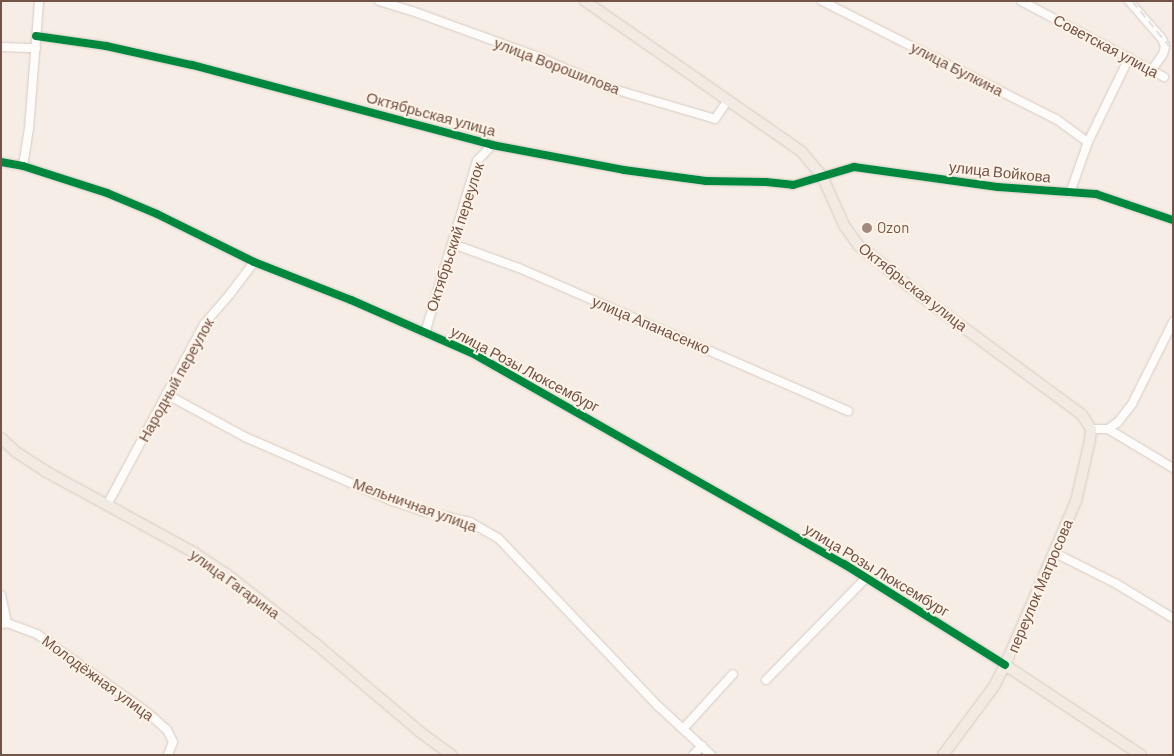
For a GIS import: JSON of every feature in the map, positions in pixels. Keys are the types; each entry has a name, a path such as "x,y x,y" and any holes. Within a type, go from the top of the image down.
{"main road":[{"path":"585,1 801,151 822,176"},
{"name":"Октябрьская улица","path":"822,176 844,225 858,245 929,302 1082,414 1091,429"},
{"name":"переулок Матросова","path":"943,755 990,693 1005,665 1076,501 1091,429"},
{"name":"улица Гагарина","path":"1,438 23,457 193,552 228,575 316,644 420,732 452,755"},
{"name":"улица Розы Люксембург","path":"1005,665 1141,755"}],"street":[{"path":"23,166 29,129 39,1"},
{"name":"улица Ворошилова","path":"379,1 541,58 610,88 715,119 728,100"},
{"name":"улица Булкина","path":"822,1 1056,120 1088,142"},
{"name":"Советская улица","path":"1021,1 1164,77"},
{"path":"1129,1 1162,38 1165,46 1164,54 1152,70"},
{"name":"Октябрьская улица","path":"36,36 106,46 192,65 492,145 624,170 706,180 793,185 822,176"},
{"path":"1,47 36,48"},
{"path":"1070,193 1088,142 1129,58"},
{"name":"Октябрьский переулок","path":"425,333 477,161 492,145"},
{"name":"улица Розы Люксембург","path":"1,162 23,166 107,192 157,214 254,262 351,300 472,353 616,433 866,578 1005,665"},
{"name":"улица Войкова","path":"822,176 854,167 998,187 1096,194 1173,220"},
{"name":"улица Апанасенко","path":"453,244 519,268 848,411"},
{"name":"Народный переулок","path":"107,505 204,324 254,262"},
{"path":"1108,429 1118,422 1132,404 1173,322"},
{"name":"Мельничная улица","path":"166,394 254,441 392,500 422,511 470,522 498,538 657,705 711,755"},
{"path":"1091,429 1108,429 1173,468"},
{"path":"1055,553 1115,583 1173,618"},
{"path":"766,680 866,578"},
{"path":"1,595 4,624"},
{"name":"Молодёжная улица","path":"4,624 37,634 54,644 148,713 167,730 173,742 168,755"},
{"path":"683,729 733,674"},
{"path":"693,755 702,746"}],"railway":[{"path":"1132,1 1173,51"}],"cycle path":[{"path":"36,36 106,46 192,65 492,145 624,170 706,181 766,182 793,185 854,167 998,187 1096,194 1173,220"},
{"path":"1,162 23,166 107,193 157,214 254,262 351,300 472,353 844,564 1005,665"}],"place":[{"name":"Ozon","path":"867,228"}]}
